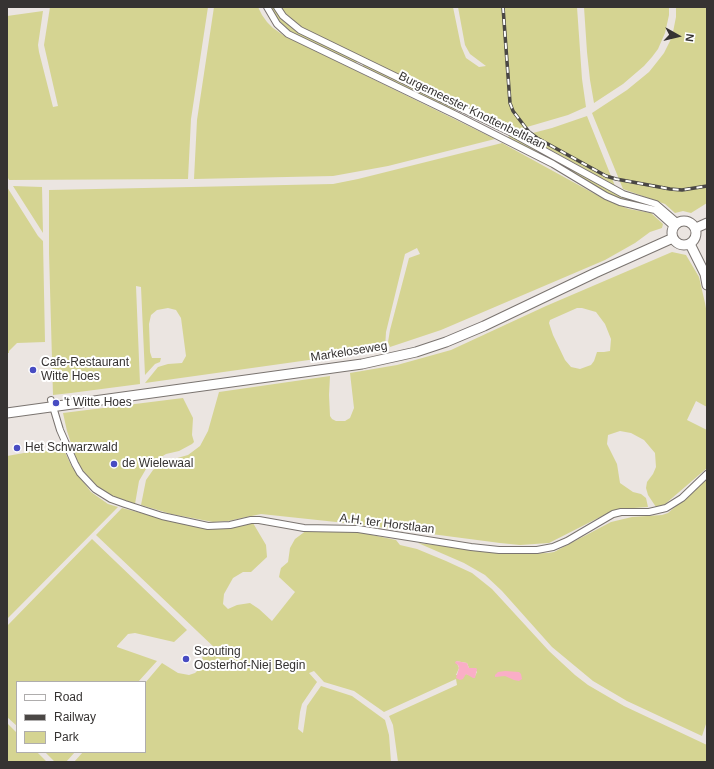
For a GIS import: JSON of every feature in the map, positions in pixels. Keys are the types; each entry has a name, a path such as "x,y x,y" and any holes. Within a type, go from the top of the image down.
{"main road":[{"path":"687,221 696,228 695,239 690,244 684,246 680,245 673,238 672,234 676,225 687,221"},
{"path":"696,228 707,223"},
{"name":"Markeloseweg","path":"7,413 52,403 362,364 416,352 446,342 484,326 673,238"},
{"path":"690,244 705,274 707,285"}],"street":[{"name":"Burgemeester Knottenbeltlaan","path":"268,7 277,24 288,34 448,111 552,164 606,196 620,202 654,210 676,225"},
{"name":"Burgemeester Knottenbeltlaan","path":"277,7 282,16 300,30 510,132 617,191 656,204 676,225"},
{"path":"357,68 361,60"},
{"name":"A.H. ter Horstlaan","path":"52,403 60,430 75,464 80,473 95,489 111,499 124,504 162,516 208,526 230,525 244,521 258,520 304,528 358,529 471,547 499,550 537,550 553,547 567,541 613,514 621,512 649,512 666,508 682,498 707,474"}],"green space":[{"path":"50,7 208,7 191,119 188,179 9,180 7,176 7,16 43,11 38,45 39,52 53,107 58,106 44,45"},
{"path":"214,7 258,7 267,22 283,35 495,139 388,166 333,176 194,179 197,120"},
{"path":"270,7 275,7 280,15 358,60 355,65 297,37 282,27"},
{"path":"279,7 453,7 461,46 466,58 479,67 486,66 470,54 465,45 458,7 577,7 582,79 586,107 568,115 527,127 529,134 587,116 615,186 524,135 292,23"},
{"path":"584,7 669,7 669,15 665,33 658,49 652,57 623,84 594,103 587,52"},
{"path":"676,7 707,7 707,203 691,213 683,211 675,213 665,204 623,189 592,113 627,90 649,72 657,62 664,53 672,37 676,17"},
{"path":"364,63 456,108 454,113 362,68"},
{"path":"512,135 609,190 629,199 654,207 618,200 506,138"},
{"path":"502,143 604,199 629,209 651,213 663,224 662,228 650,232 635,243 605,260 441,330 390,347 388,342 390,330 409,258 420,254 417,248 405,254 386,332 385,348 373,351 145,383 158,367 168,364 182,363 186,356 181,318 176,310 168,308 157,310 151,315 149,324 150,352 152,358 161,358 160,362 155,364 145,375 141,287 136,286 140,384 53,395 49,253 49,190 333,184"},
{"path":"13,186 42,187 43,233"},
{"path":"7,187 38,236 43,241 45,342 17,343 9,351 9,353 7,353"},
{"path":"672,252 686,255 699,277 707,314 707,407 696,401 687,420 707,430 707,468 664,505 656,507 648,495 646,488 647,482 656,467 655,453 644,440 631,433 620,431 608,435 607,444 617,464 620,483 633,492 641,494 646,498 648,507 608,513 549,543 520,545 500,543 355,524 261,514 228,521 213,522 171,514 141,505 146,480 153,470 163,462 188,455 200,446 208,431 219,392 330,376 330,416 336,421 345,421 350,418 354,408 350,373 397,365 451,350 546,306","holes":["577,308 596,312 605,324 611,339 610,351 597,352 591,365 580,369 571,367 565,360 549,323 550,320"]},
{"path":"183,398 193,418 192,435 194,442 179,451 166,454 153,462 146,469 139,481 135,504 114,497 98,488 77,461 63,413"},
{"path":"63,448 72,467 91,492 108,504 118,507 7,619 7,456"},
{"path":"707,479 707,721 702,736 627,701 593,681 552,647 502,591 485,575 464,563 418,543 515,554 554,552 611,522 632,517 662,515 668,513"},
{"path":"122,508 202,528 216,529 253,523 266,545 267,557 251,572 243,572 233,578 224,594 223,604 228,609 237,605 250,603 272,621 295,592 279,577 281,568 288,562 290,548 295,539 307,530 358,532 396,540 400,545 417,549 446,561 472,573 492,589 549,651 588,685 624,706 707,745 707,762 398,762 393,725 389,716 457,685 456,679 384,712 354,691 324,682 314,671 309,673 317,682 302,704 298,729 303,733 307,706 321,686 352,696 385,720 389,735 391,762 74,762 82,753 146,753 146,682 162,663 178,673 189,675 195,673 201,664 205,646 213,654 217,650 96,535","holes":["456,661 467,663 469,668 474,668 477,672 475,676 466,674 456,675 459,668"]},
{"path":"92,539 187,630 174,642 135,633 128,634 117,647 157,661 139,681 16,681 16,725 7,717 7,626"},
{"path":"7,723 16,732 16,753 38,753 47,762 7,762"},
{"path":"46,753 74,753 66,762 55,762"}],"shaded area":[{"path":"456,661 467,663 469,668 476,668 475,678 466,674 463,679 460,680 456,678 459,668 455,663"},
{"path":"498,672 519,672 522,679 519,681 505,676 495,677"}],"railway":[{"path":"503,7 510,103 513,111 529,132 537,138 606,176 670,189 682,190 707,186"}],"place":[{"name":"Cafe-Restaurant Witte Hoes","path":"33,370"},
{"name":"'t Witte Hoes","path":"56,403"},
{"name":"Het Schwarzwald","path":"17,448"},
{"name":"de Wielewaal","path":"114,464"},
{"name":"Scouting Oosterhof-Niej Begin","path":"186,659"}]}
